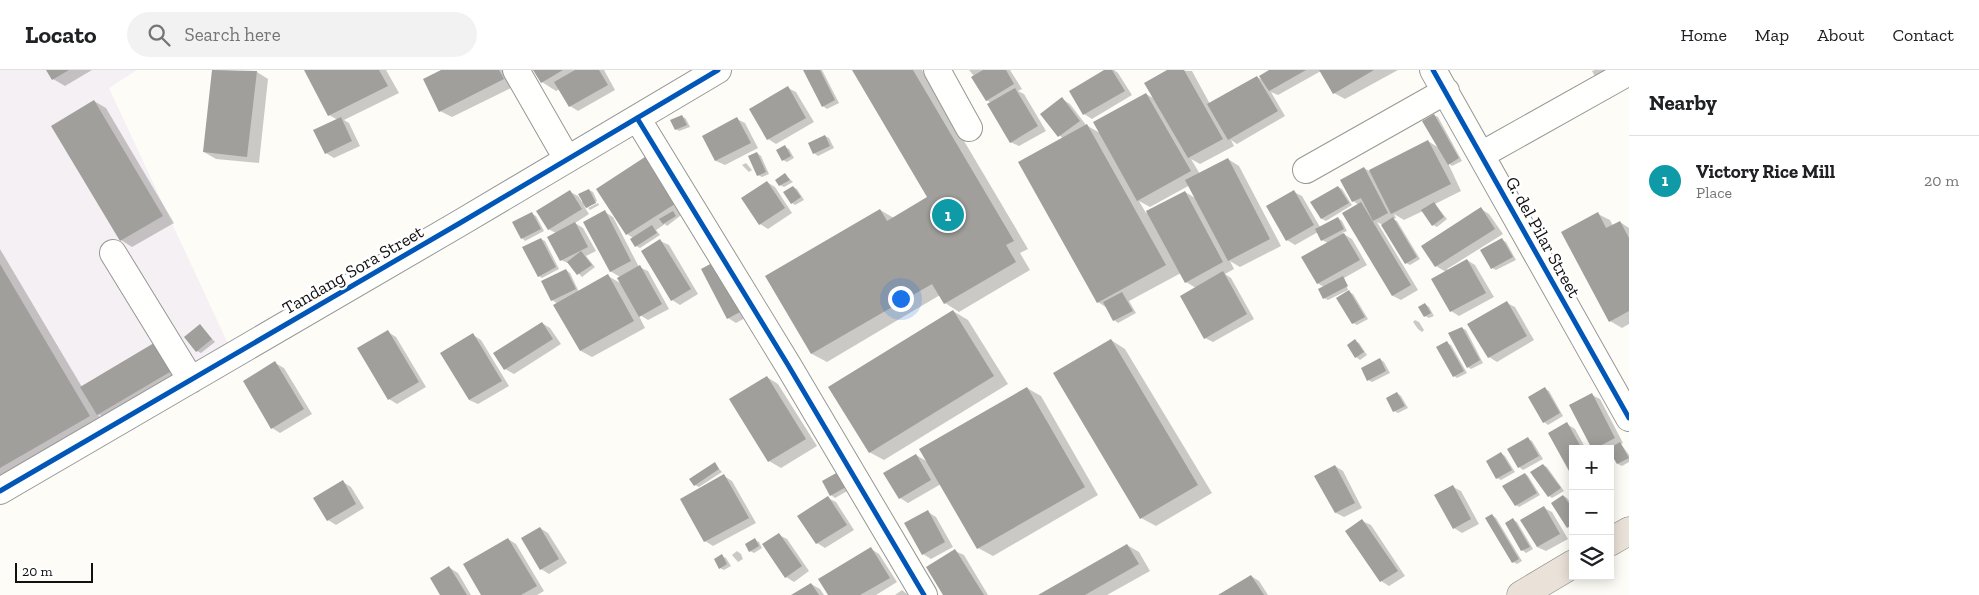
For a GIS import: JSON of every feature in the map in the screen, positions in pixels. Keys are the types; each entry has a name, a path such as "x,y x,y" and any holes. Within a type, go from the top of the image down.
{"highway":[{"path":"1614,540 1629,531"},
{"path":"1521,595 1569,566"}],"street":[{"path":"516,70 567,159"},
{"name":"Tandang Sora Street","path":"0,491 718,70"},
{"path":"937,70 969,128"},
{"path":"1481,155 1629,72"},
{"path":"1306,170 1439,80"},
{"name":"G. del Pilar Street","path":"1439,80 1629,418"},
{"path":"637,118 788,365 924,595"},
{"path":"113,253 191,380"}],"shaded area":[{"path":"0,70 137,70 109,88 230,348 0,481"}],"building":[{"path":"46,70 69,70 52,80"},
{"path":"212,70 257,71 247,157 203,152"},
{"path":"304,70 379,70 388,86 328,116"},
{"path":"441,70 499,70 504,79 439,112 423,79"},
{"path":"533,70 563,70 541,83"},
{"path":"575,70 599,70 608,85 569,107 554,82"},
{"path":"803,70 820,70 835,100 822,107"},
{"path":"852,70 913,70 1014,241 1006,245 1016,262 944,304 932,284 811,354 765,276 880,209 887,221 927,197"},
{"path":"983,70 1006,70 1014,84 986,101 971,77"},
{"path":"1104,70 1112,70 1125,91 1083,115 1069,91"},
{"path":"1167,70 1184,70 1223,139 1188,158 1144,83"},
{"path":"1269,70 1306,70 1269,91 1259,76"},
{"path":"1319,70 1374,70 1333,94"},
{"path":"1257,76 1278,111 1228,140 1207,104"},
{"path":"788,86 806,118 767,140 749,109"},
{"path":"1015,88 1038,126 1010,143 987,104"},
{"path":"1146,93 1191,171 1137,201 1093,122"},
{"path":"1062,97 1080,121 1058,137 1040,114"},
{"path":"94,100 163,216 120,241 51,126"},
{"path":"1434,114 1459,158 1448,165 1422,121"},
{"path":"682,115 687,125 675,130 670,120"},
{"path":"341,117 352,141 325,154 313,130"},
{"path":"737,117 751,143 715,161 702,136"},
{"path":"1087,124 1166,265 1097,303 1018,162"},
{"path":"825,135 830,146 813,154 808,143"},
{"path":"1428,140 1451,184 1391,214 1369,170"},
{"path":"785,145 791,156 782,161 776,150"},
{"path":"757,152 766,172 757,176 748,156"},
{"path":"648,155 678,202 626,235 596,189"},
{"path":"1228,158 1270,239 1228,261 1185,180"},
{"path":"1364,167 1388,213 1373,221 1361,198 1352,202 1340,180"},
{"path":"785,173 790,180 779,186 775,180"},
{"path":"767,181 785,208 759,225 741,198"},
{"path":"793,186 801,197 791,204 783,192"},
{"path":"1338,186 1349,203 1321,219 1310,202"},
{"path":"589,189 596,203 586,208 578,194"},
{"path":"570,190 582,209 548,230 536,211"},
{"path":"1294,190 1314,225 1286,241 1266,206"},
{"path":"1185,191 1223,262 1185,283 1146,211"},
{"path":"1361,202 1411,285 1392,296 1342,213"},
{"path":"1434,202 1444,217 1432,226 1421,210"},
{"path":"1481,207 1495,229 1435,267 1421,246"},
{"path":"605,210 631,261 610,272 583,222"},
{"path":"673,211 676,216 663,224 659,219"},
{"path":"532,212 541,229 521,239 512,222"},
{"path":"1598,212 1606,228 1620,221 1629,238 1629,311 1609,322 1561,232"},
{"path":"1338,217 1344,229 1321,241 1315,229"},
{"path":"1393,217 1417,257 1405,264 1381,225"},
{"path":"575,222 588,247 560,261 547,237"},
{"path":"652,225 657,233 635,247 630,239"},
{"path":"1344,233 1360,260 1317,284 1301,257"},
{"path":"541,238 556,267 538,277 522,247"},
{"path":"1502,238 1513,257 1491,269 1480,250"},
{"path":"660,239 691,289 671,301 641,251"},
{"path":"581,251 592,265 577,275 567,262"},
{"path":"1467,259 1486,293 1450,312 1431,279"},
{"path":"714,262 740,312 727,319 701,269"},
{"path":"0,264 90,416 0,468"},
{"path":"640,265 662,304 639,317 617,278"},
{"path":"566,269 576,289 551,301 541,281"},
{"path":"1223,271 1247,314 1204,339 1180,296"},
{"path":"608,274 634,321 580,351 553,305"},
{"path":"1343,276 1348,286 1323,299 1318,289"},
{"path":"1349,290 1365,317 1352,324 1336,298"},
{"path":"1122,292 1133,311 1113,321 1103,302"},
{"path":"1507,301 1527,336 1488,358 1467,324"},
{"path":"1425,303 1431,313 1424,317 1418,307"},
{"path":"953,310 994,376 869,453 828,387"},
{"path":"542,322 553,339 504,370 493,353"},
{"path":"200,324 212,339 196,352 184,337"},
{"path":"1462,327 1480,360 1467,368 1448,333"},
{"path":"388,330 419,382 388,400 357,348"},
{"path":"473,333 502,381 469,400 440,353"},
{"path":"1111,339 1198,485 1140,519 1053,373"},
{"path":"1355,339 1364,352 1355,358 1347,345"},
{"path":"159,340 175,369 97,415 80,387"},
{"path":"1447,341 1464,371 1453,377 1436,347"},
{"path":"1380,358 1386,371 1367,381 1361,368"},
{"path":"275,361 304,409 271,429 243,381"},
{"path":"767,376 806,439 768,462 729,399"},
{"path":"1027,387 1085,487 977,549 919,449"},
{"path":"1545,387 1560,413 1543,423 1528,397"},
{"path":"1397,392 1405,406 1393,412 1386,398"},
{"path":"1592,393 1615,438 1602,445 1590,445 1569,405"},
{"path":"1567,422 1580,445 1569,445 1569,471 1548,433"},
{"path":"1528,437 1539,456 1518,468 1507,449"},
{"path":"1620,442 1629,458 1617,464 1614,459 1614,446"},
{"path":"1501,452 1512,470 1496,479 1486,461"},
{"path":"916,454 931,480 899,499 883,473"},
{"path":"715,462 719,469 694,486 689,479"},
{"path":"1543,464 1561,488 1548,497 1530,472"},
{"path":"1335,465 1355,503 1335,513 1314,476"},
{"path":"838,472 846,487 830,496 822,481"},
{"path":"1525,473 1537,493 1515,506 1502,486"},
{"path":"724,474 749,518 704,542 680,499"},
{"path":"343,480 356,504 327,521 313,498"},
{"path":"1453,485 1471,519 1453,529 1434,495"},
{"path":"1563,495 1569,503 1569,527 1567,528 1551,503"},
{"path":"828,496 847,525 816,544 797,516"},
{"path":"1544,506 1560,534 1537,547 1520,520"},
{"path":"928,510 945,542 922,555 904,523"},
{"path":"1492,514 1519,559 1512,563 1485,518"},
{"path":"1513,518 1530,547 1521,551 1505,523"},
{"path":"1362,519 1398,571 1380,582 1345,531"},
{"path":"540,527 559,559 540,570 521,538"},
{"path":"779,533 802,566 785,578 762,544"},
{"path":"508,538 537,586 521,595 481,595 463,564"},
{"path":"755,538 759,546 749,552 745,544"},
{"path":"1127,544 1139,564 1085,595 1038,595"},
{"path":"871,547 890,578 860,595 828,595 818,579"},
{"path":"955,549 984,595 943,595 926,567"},
{"path":"722,554 727,564 719,569 714,559"},
{"path":"449,566 467,595 440,595 430,578"},
{"path":"1251,575 1264,595 1218,595"},
{"path":"811,583 819,595 791,595"}],"cycle path":[{"path":"0,491 718,70"},
{"path":"1433,70 1629,418"},
{"path":"637,118 788,365 924,595"}],"place":[{"name":"Victory Rice Mill","path":"948,215"}]}
